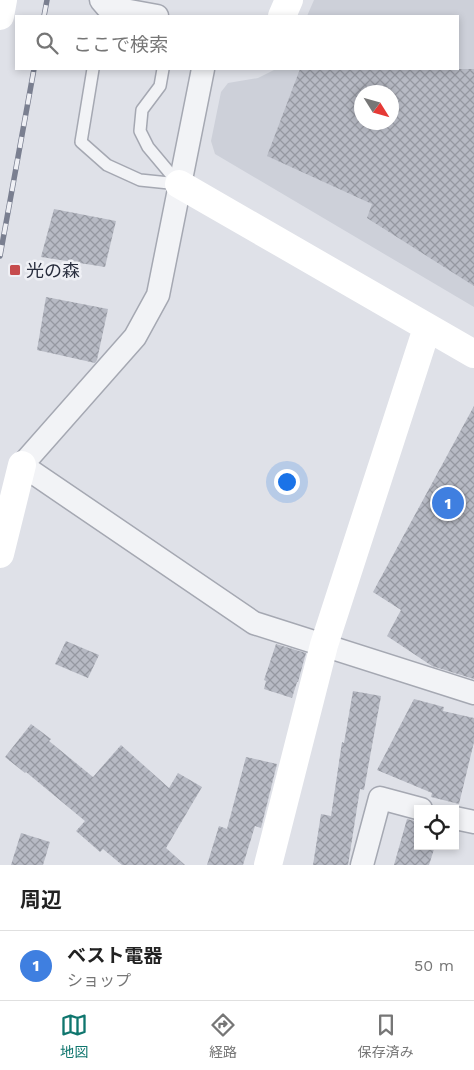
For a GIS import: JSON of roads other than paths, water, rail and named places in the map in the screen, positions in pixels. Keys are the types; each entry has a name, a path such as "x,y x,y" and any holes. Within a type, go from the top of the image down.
{"street":[{"path":"0,16 3,0"},
{"path":"101,0 107,7 151,15"},
{"path":"282,15 289,0"},
{"path":"0,554 22,465 134,337 158,295 203,70"},
{"path":"180,184 474,354"},
{"path":"268,865 324,645 427,328"},
{"path":"22,465 254,622 474,693"},
{"path":"362,865 380,798 414,807"},
{"path":"459,819 474,822"}],"lane":[{"path":"93,70 81,142 107,165 140,180 180,184"},
{"path":"163,70 160,86 142,110 140,131 148,147 180,184"}],"railway":[{"path":"44,15 47,0"},
{"path":"0,256 34,70"}],"place":[{"name":"光の森","path":"15,270"},
{"name":"ベスト電器","path":"448,503"}]}
